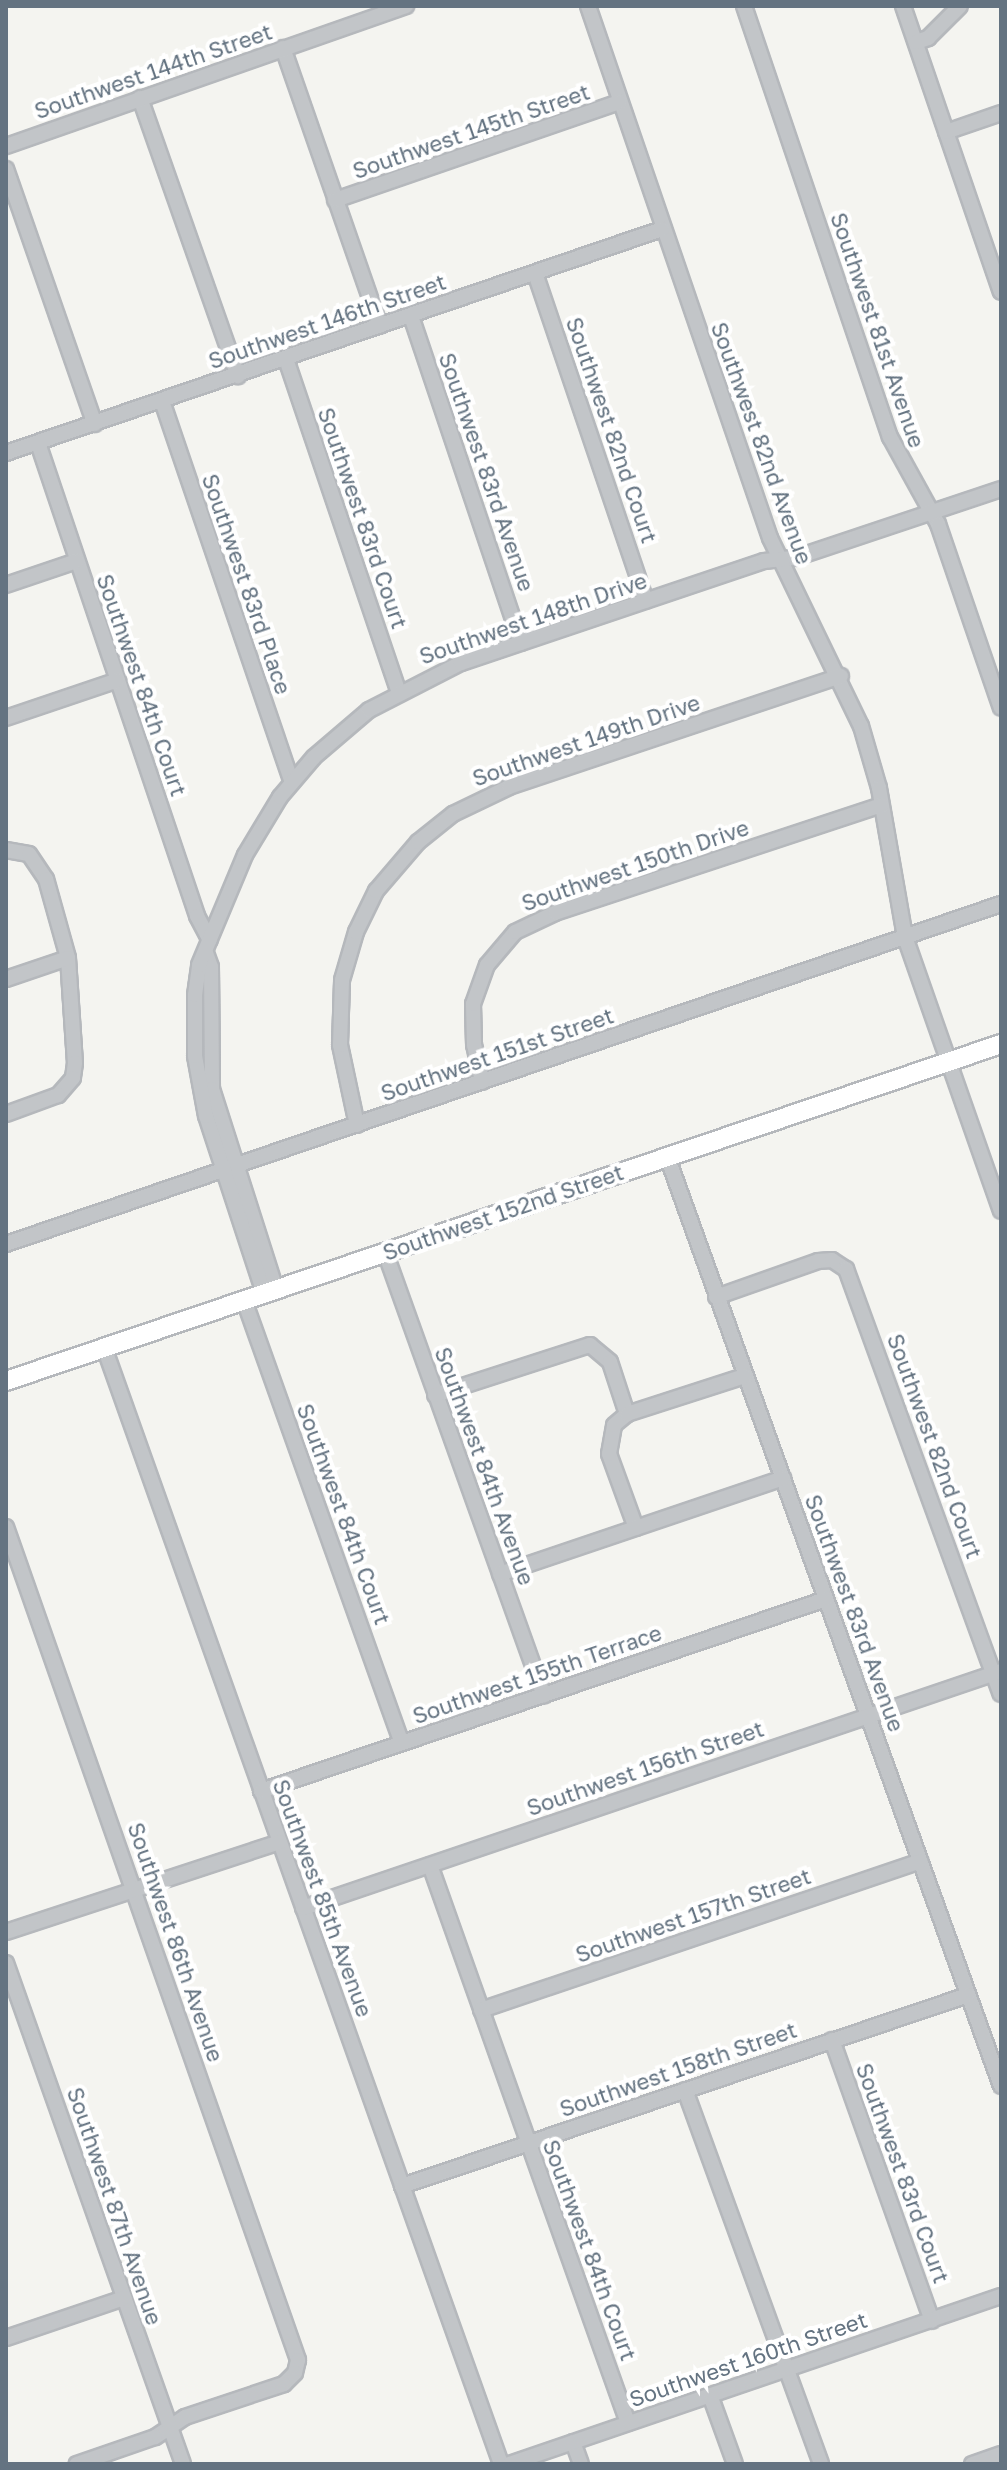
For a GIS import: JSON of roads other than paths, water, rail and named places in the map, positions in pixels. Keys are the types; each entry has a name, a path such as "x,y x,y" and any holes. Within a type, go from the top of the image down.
{"main road":[{"name":"Southwest 152nd Street","path":"6,1381 1001,1044"}],"street":[{"name":"Southwest 144th Street","path":"6,146 406,6"},
{"name":"Southwest 82nd Avenue","path":"588,6 662,229 779,560 841,676 867,742 905,937 1001,1211"},
{"name":"Southwest 81st Avenue","path":"744,6 890,437 932,513 1001,708"},
{"path":"903,6 1001,292"},
{"path":"916,42 936,31 960,6"},
{"path":"283,48 380,326"},
{"path":"140,98 238,376"},
{"name":"Southwest 145th Street","path":"335,200 620,102"},
{"path":"946,132 1001,113"},
{"path":"6,169 95,424"},
{"name":"Southwest 146th Street","path":"6,453 662,229"},
{"name":"Southwest 82nd Court","path":"535,273 646,601"},
{"name":"Southwest 83rd Avenue","path":"411,316 521,643"},
{"name":"Southwest 83rd Court","path":"286,359 399,692"},
{"name":"Southwest 83rd Place","path":"162,401 292,782"},
{"name":"Southwest 84th Court","path":"38,443 208,946"},
{"name":"Southwest 148th Drive","path":"208,946 249,847 292,782 342,731 399,692 521,643 1001,489"},
{"path":"6,585 77,561"},
{"name":"Southwest 149th Drive","path":"357,1125 340,1045 342,980 356,932 376,891 418,842 453,814 509,787 841,676"},
{"path":"6,718 118,680"},
{"name":"Southwest 150th Drive","path":"482,1082 474,1045 473,1004 487,965 515,932 555,913 881,805"},
{"path":"6,850 24,851 43,870 68,958 73,1078 58,1095 6,1114"},
{"name":"Southwest 151st Street","path":"6,1244 1001,904"},
{"path":"208,946 197,979 195,1056 270,1291"},
{"path":"6,979 68,958"},
{"name":"Southwest 83rd Avenue","path":"667,1156 1001,2086"},
{"name":"Southwest 84th Avenue","path":"385,1252 544,1695"},
{"name":"Southwest 82nd Court","path":"716,1297 818,1261 838,1262 852,1281 997,1672 1001,1694"},
{"name":"Southwest 84th Court","path":"244,1300 402,1743"},
{"path":"435,1395 577,1347 596,1346 610,1362 627,1414"},
{"name":"Southwest 85th Avenue","path":"104,1347 501,2464"},
{"path":"636,1528 608,1448 611,1430 627,1414 745,1376"},
{"path":"500,1574 783,1478"},
{"name":"Southwest 86th Avenue","path":"6,1527 293,2341 295,2373 284,2384 170,2427"},
{"name":"Southwest 155th Terrace","path":"261,1791 826,1599"},
{"name":"Southwest 156th Street","path":"303,1908 997,1672"},
{"path":"6,1932 280,1842"},
{"name":"Southwest 157th Street","path":"481,2010 920,1861"},
{"name":"Southwest 84th Court","path":"430,1865 628,2423"},
{"name":"Southwest 87th Avenue","path":"6,1963 183,2464"},
{"name":"Southwest 158th Street","path":"402,2186 968,1995"},
{"name":"Southwest 83rd Court","path":"832,2040 932,2321"},
{"path":"685,2090 821,2464"},
{"name":"Southwest 160th Street","path":"509,2464 1001,2296"},
{"path":"6,2338 124,2298"},
{"path":"710,2395 735,2464"},
{"path":"77,2464 170,2427"},
{"path":"573,2442 581,2464"},
{"path":"972,2464 1001,2454"}]}
